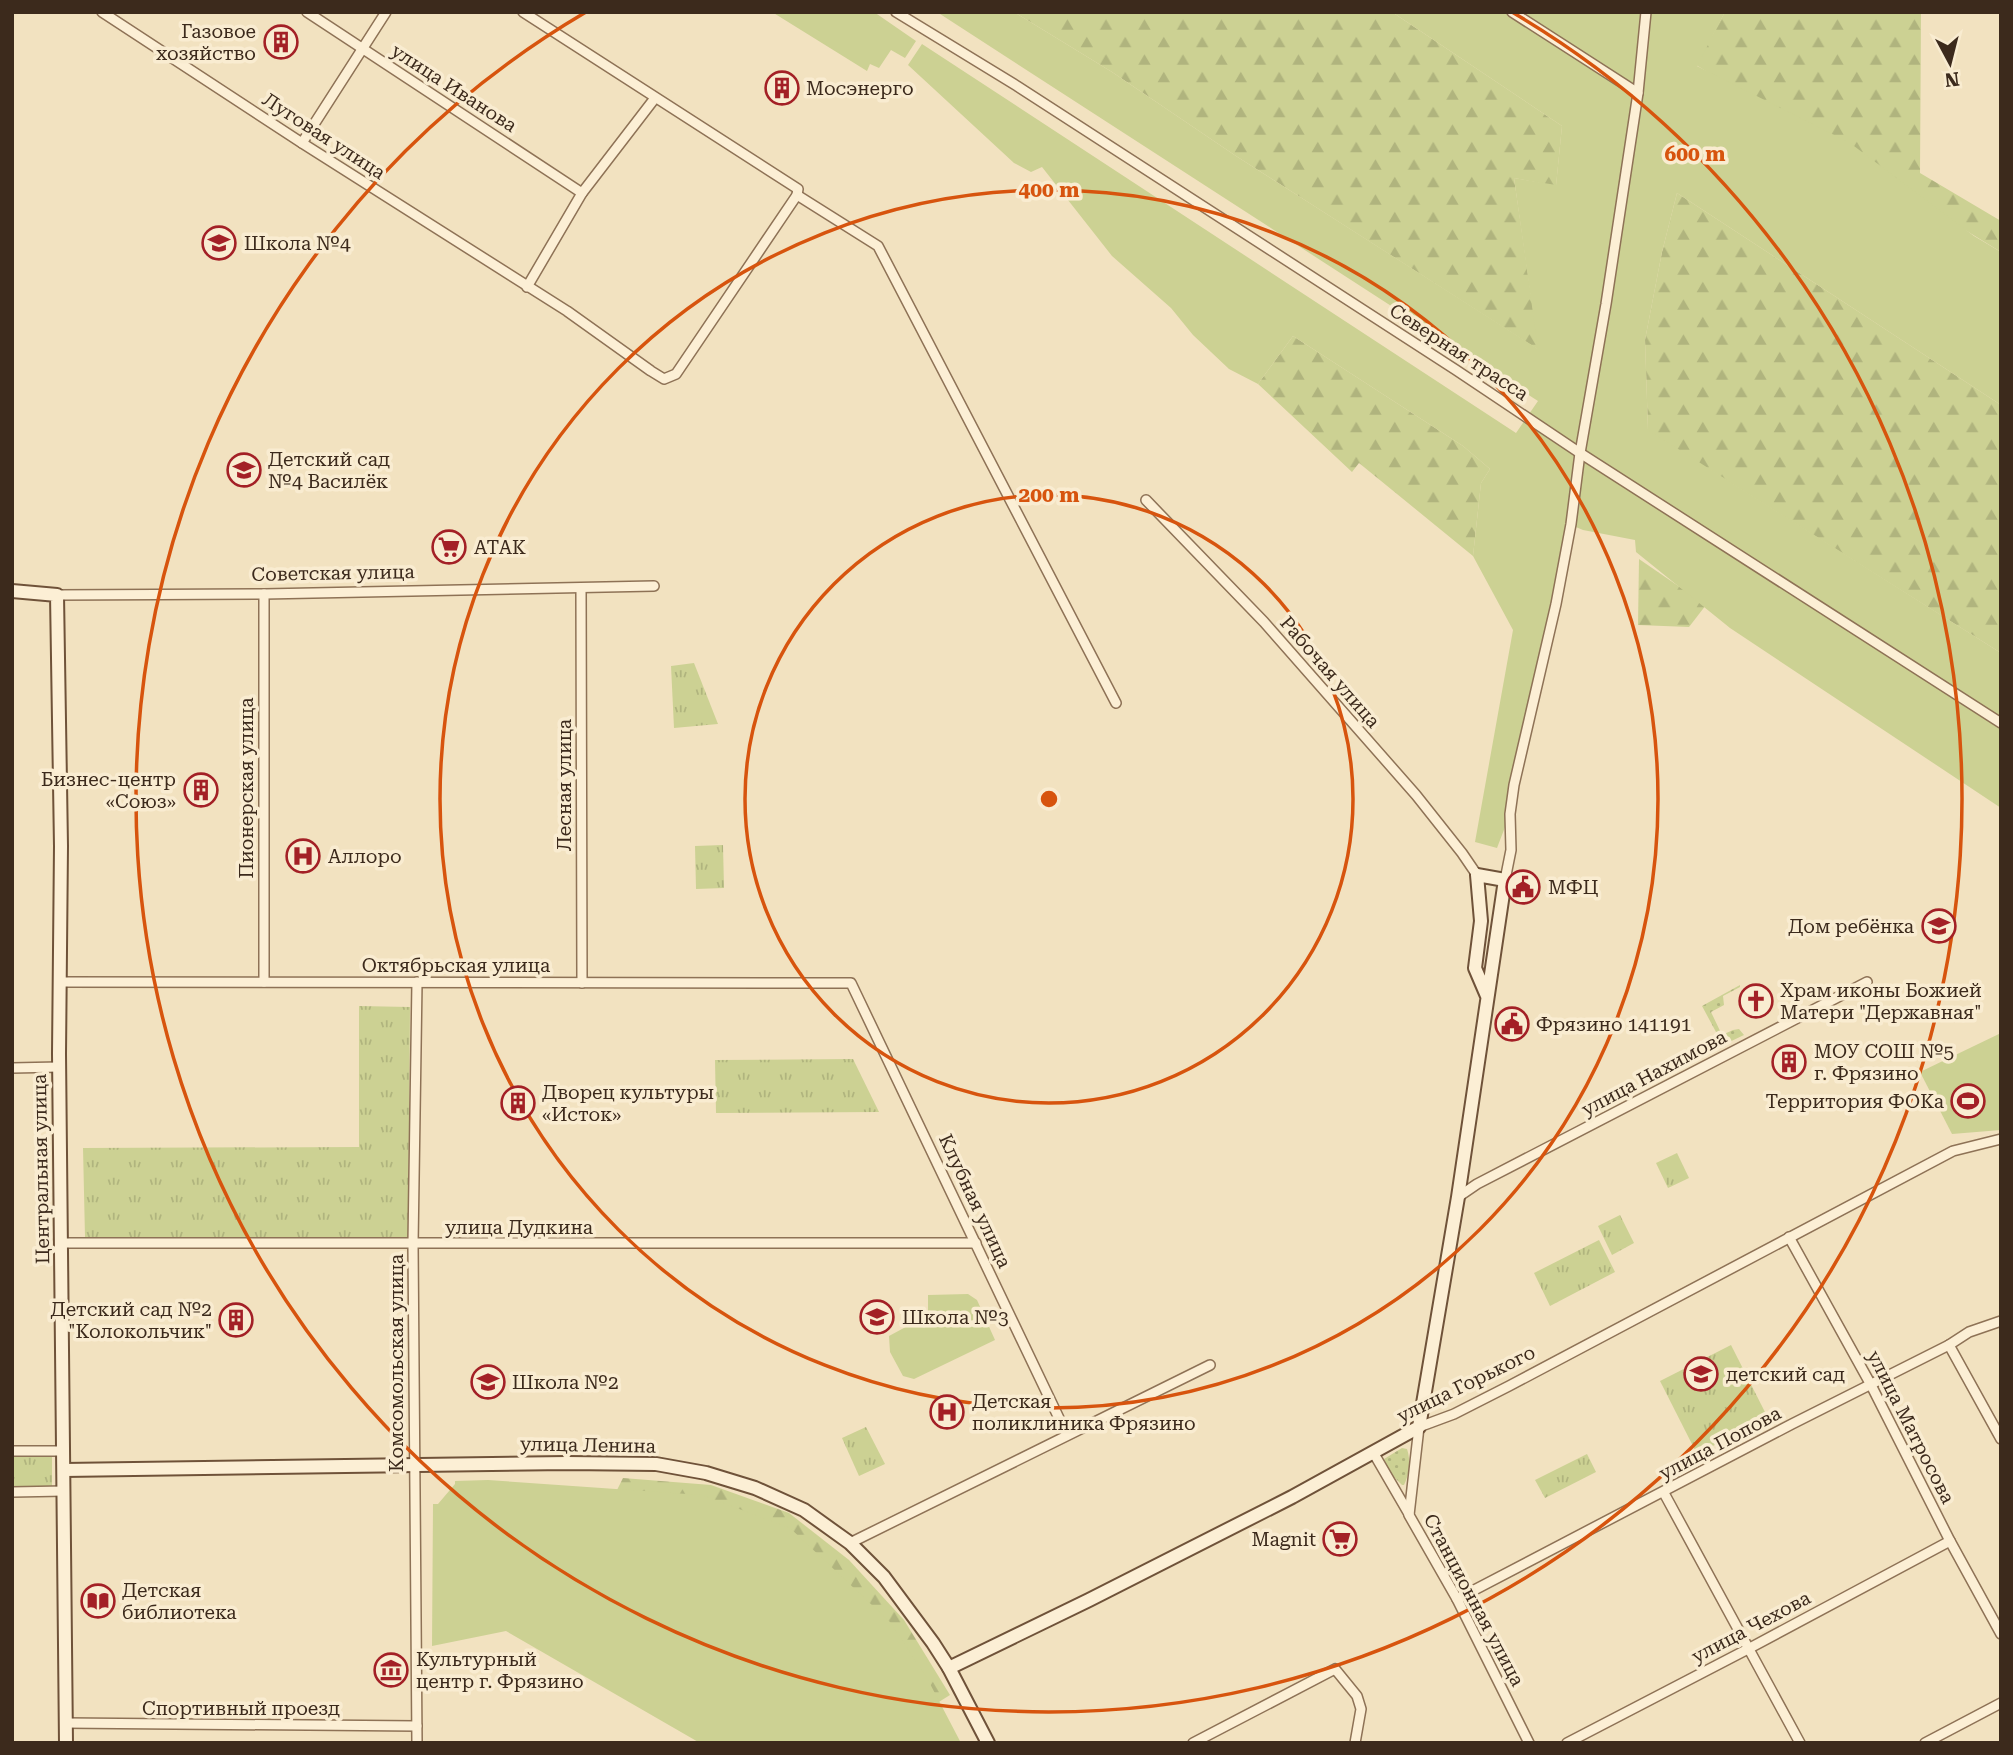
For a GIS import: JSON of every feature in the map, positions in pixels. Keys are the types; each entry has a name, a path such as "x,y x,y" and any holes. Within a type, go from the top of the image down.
{"street":[{"name":"Луговая улица","path":"102,12 567,312 664,379 676,374 797,195"},
{"name":"улица Иванова","path":"307,12 582,193"},
{"path":"302,143 386,12"},
{"path":"523,12 798,190 797,195 878,246 1116,703"},
{"name":"Северная трасса","path":"896,12 1040,101 2001,723"},
{"path":"1512,12 1638,93"},
{"path":"1419,1427 1458,1197 1511,850 1510,814 1514,785 1556,604 1571,524 1638,93 1646,12"},
{"path":"527,287 582,193 655,98"},
{"name":"Рабочая улица","path":"1146,500 1264,622 1416,795 1477,875"},
{"name":"Советская улица","path":"12,591 57,594 264,594 654,586"},
{"name":"Лесная улица","path":"582,588 582,983"},
{"name":"Центральная улица","path":"57,594 66,1743"},
{"name":"Пионерская улица","path":"264,594 264,982"},
{"path":"1487,996 1475,968 1481,921 1477,875 1505,880"},
{"name":"Октябрьская улица","path":"61,982 851,983"},
{"name":"Комсомольская улица","path":"417,982 413,1244 417,1743"},
{"name":"улица Нахимова","path":"1458,1197 1477,1184 1867,982"},
{"name":"Клубная улица","path":"851,983 1067,1435"},
{"path":"12,1068 60,1067"},
{"name":"улица Горького","path":"949,1668 1292,1497 1419,1427 1454,1414 1509,1386 1953,1152 2001,1139"},
{"name":"улица Матросова","path":"1789,1237 1871,1385 1950,1541 2001,1634"},
{"name":"улица Дудкина","path":"61,1244 976,1243"},
{"name":"улица Попова","path":"1457,1599 1949,1345 1969,1332 2001,1321"},
{"path":"1949,1345 2001,1440"},
{"path":"850,1543 1210,1365"},
{"name":"Станционная улица","path":"1419,1427 1409,1515 1457,1599 1529,1743"},
{"path":"12,1451 63,1451"},
{"path":"1373,1452 1409,1515"},
{"name":"улица Ленина","path":"64,1470 656,1464 706,1473 755,1488 804,1510 850,1543 884,1577 933,1643 988,1743"},
{"path":"12,1492 64,1491"},
{"path":"1664,1493 1800,1743"},
{"name":"улица Чехова","path":"1567,1743 1950,1541"},
{"path":"1193,1743 1335,1669 1357,1696 1361,1709 1354,1743"},
{"path":"1925,1743 2001,1703"},
{"name":"Спортивный проезд","path":"65,1723 417,1726"}],"green space":[{"path":"772,12 874,12 916,41 905,58 891,50 879,68 870,64 867,71"},
{"path":"937,12 1014,12 1112,72 1236,156 1538,349 1514,178 1556,185 1562,126 1392,12 1725,12 1697,66 1850,143 1974,236 2001,252 2001,405 1677,193 1662,252 1645,340 1648,430 2001,653 2001,808 1730,628 1636,552 1635,540 1583,530 1571,525 1510,814 1497,848 1475,842 1513,630 1473,556 1481,483 1490,469 1463,446 1293,336 1258,384 1229,369 1193,335 1171,308 1112,256 1042,167 1031,172 1014,163 908,65 922,44 1516,433 1538,401"},
{"path":"1014,12 1392,12 1562,126 1556,186 1514,178 1539,350 1236,156 1112,72"},
{"path":"1725,12 1921,12 1920,173 2001,221 2001,252 1696,65"},
{"path":"1677,193 2001,405 2001,653 1648,431 1645,340 1662,252"},
{"path":"1293,336 1463,446 1490,469 1481,483 1473,556 1359,463 1352,472 1258,384"},
{"path":"1639,559 1706,605 1689,627 1638,625"},
{"path":"694,663 718,724 674,728 671,666"},
{"path":"723,845 724,888 696,889 695,846"},
{"path":"1740,985 1723,996 1724,1005 1711,1012 1722,1035 1739,1029 1744,1035 1723,1045 1702,1006"},
{"path":"359,1006 410,1007 408,1239 85,1237 83,1148 359,1147"},
{"name":"Территория ФОКа","path":"2001,1033 2001,1130 1952,1134 1920,1072"},
{"path":"853,1059 879,1112 716,1113 715,1060"},
{"path":"1677,1153 1689,1178 1668,1188 1656,1163"},
{"path":"1620,1215 1634,1243 1612,1255 1598,1226"},
{"path":"1599,1240 1615,1272 1550,1306 1534,1273"},
{"path":"968,1294 977,1300 995,1340 914,1379 903,1376 890,1352 889,1336 928,1315 928,1295"},
{"path":"1731,1345 1768,1418 1697,1454 1660,1381"},
{"path":"866,1427 885,1464 859,1476 842,1438"},
{"path":"1402,1448 1407,1449 1409,1458 1404,1485 1390,1473 1384,1459"},
{"path":"52,1454 52,1486 12,1487 12,1455"},
{"path":"1587,1454 1596,1472 1545,1498 1535,1480"},
{"path":"623,1478 711,1485 789,1513 849,1560 904,1620 950,1695 934,1705 607,1510"},
{"path":"488,1480 702,1495 790,1528 890,1622 927,1678 961,1743 700,1743 506,1631 432,1646 433,1504 438,1504 455,1481"}],"place":[{"name":"Газовое хозяйство","path":"281,42"},
{"name":"Мосэнерго","path":"782,88"},
{"name":"Школа №4","path":"219,243"},
{"name":"Детский сад №4 Василёк","path":"244,470"},
{"name":"АТАК","path":"449,547"},
{"name":"Бизнес-центр «Союз»","path":"201,790"},
{"name":"Аллоро","path":"303,856"},
{"name":"МФЦ","path":"1523,887"},
{"name":"Дом ребёнка","path":"1939,926"},
{"name":"Храм иконы Божией Матери \"Державная\"","path":"1756,1001"},
{"name":"Фрязино 141191","path":"1512,1024"},
{"name":"МОУ СОШ №5 г. Фрязино","path":"1789,1062"},
{"name":"Территория ФОКа","path":"1968,1101"},
{"name":"Дворец культуры «Исток»","path":"518,1103"},
{"name":"Школа №3","path":"877,1317"},
{"name":"Детский сад №2 \"Колокольчик\"","path":"236,1320"},
{"name":"детский сад","path":"1701,1374"},
{"name":"Школа №2","path":"488,1382"},
{"name":"Детская поликлиника Фрязино","path":"947,1412"},
{"name":"Magnit","path":"1340,1539"},
{"name":"Детская библиотека","path":"98,1601"},
{"name":"Культурный центр г. Фрязино","path":"391,1670"}]}
